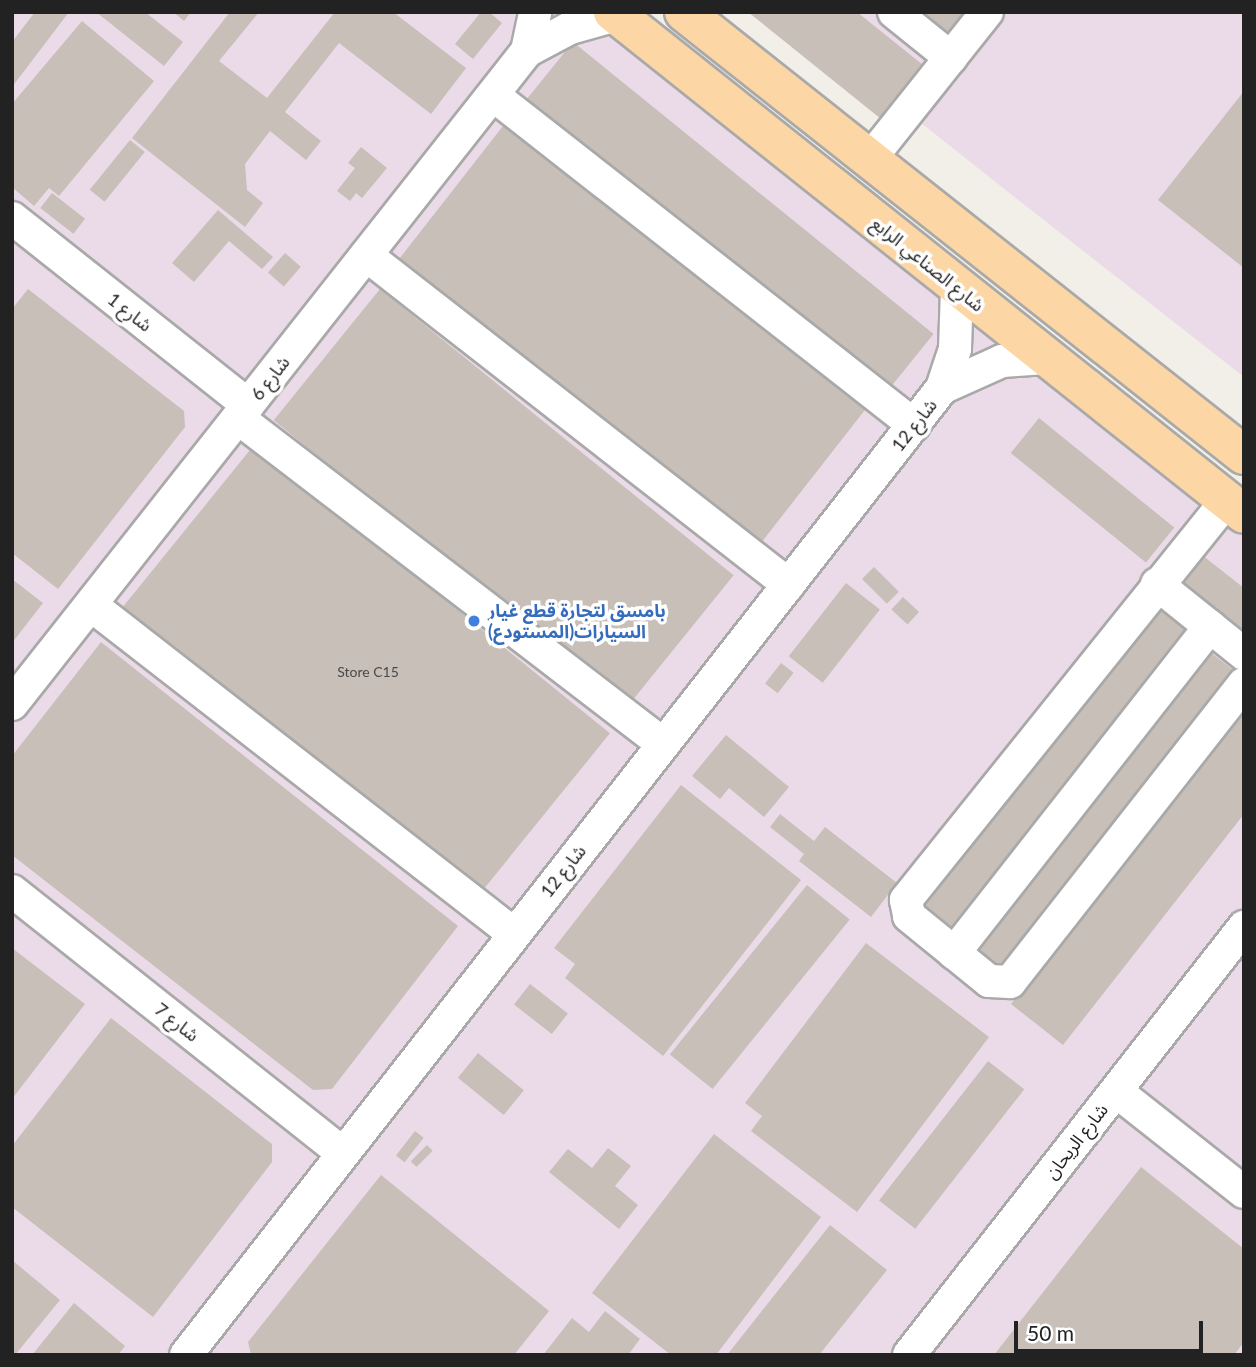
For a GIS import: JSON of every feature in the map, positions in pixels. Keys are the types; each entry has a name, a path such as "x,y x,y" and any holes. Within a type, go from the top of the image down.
{"main road":[{"name":"شارع الصناعي الرابع","path":"615,14 1046,358 1230,493"},
{"path":"702,18 870,159 1244,455"}],"street":[{"name":"شارع 6","path":"527,51 535,12"},
{"path":"894,12 951,58"},
{"path":"870,159 987,12"},
{"name":"شارع 6","path":"12,704 527,51 570,29 615,14"},
{"path":"493,94 914,425"},
{"name":"شارع 1","path":"12,218 243,412 663,744"},
{"path":"366,256 789,586"},
{"name":"شارع 12","path":"201,1350 342,1153 942,388 955,349 957,288"},
{"name":"شارع 12","path":"942,388 1002,361 1046,358"},
{"path":"1230,493 906,900 906,911 913,920 989,981 1010,982 1244,684"},
{"path":"1157,584 1244,654"},
{"path":"91,604 514,934"},
{"path":"954,953 1210,626"},
{"name":"شارع 7","path":"12,891 342,1153"},
{"name":"شارع الريحان","path":"909,1355 1244,927"},
{"path":"1115,1091 1244,1192"}],"shaded area":[{"path":"12,12 594,12 1244,523 1244,1355 12,1355"},
{"path":"781,12 1244,12 1244,377 1017,199"}],"building":[{"path":"35,12 69,12 12,87 12,42"},
{"path":"96,12 145,12 183,42 164,66"},
{"path":"173,12 191,12 184,21"},
{"path":"230,12 259,12 219,61 267,98 335,12 393,12 466,68 431,114 339,43 285,112 321,141 306,160 270,131 245,164 247,190 263,203 245,227 132,138"},
{"path":"481,12 489,12 502,23 473,59 455,44"},
{"path":"748,12 857,12 933,73 891,127"},
{"path":"906,12 977,12 950,47"},
{"path":"82,21 154,81 59,196 49,188 34,206 12,187 12,104"},
{"path":"573,42 934,334 886,392 526,100"},
{"path":"1244,91 1244,268 1158,200"},
{"path":"503,126 865,409 761,543 398,260"},
{"path":"130,140 145,152 104,202 90,190"},
{"path":"361,147 387,168 362,198 356,193 350,201 337,191 355,168 348,163"},
{"path":"52,193 85,219 73,234 40,208"},
{"path":"218,210 273,257 262,269 229,241 194,282 172,263"},
{"path":"285,253 301,267 284,286 268,273"},
{"path":"28,289 184,411 185,427 58,589 12,553 12,309"},
{"path":"380,289 734,575 627,707 274,420"},
{"path":"1039,418 1174,528 1146,562 1011,453"},
{"path":"254,445 610,733 475,900 119,611"},
{"path":"1193,548 1244,588 1244,641 1168,581"},
{"path":"874,567 899,592 887,604 862,579"},
{"path":"12,579 43,603 12,643"},
{"path":"846,583 880,609 823,683 789,656"},
{"path":"903,597 919,612 907,624 891,609"},
{"path":"1155,598 1196,630 953,941 912,909"},
{"path":"101,642 458,926 332,1089 313,1090 12,855 12,756"},
{"path":"1205,648 1237,673 1003,973 971,947"},
{"path":"781,663 794,673 778,693 765,683"},
{"path":"1244,700 1244,814 1063,1045 1011,1004"},
{"path":"726,735 789,787 764,817 729,788 720,799 692,776"},
{"path":"681,785 801,880 663,1056 565,978 575,964 554,948"},
{"path":"780,814 814,841 825,827 897,883 871,917 799,861 804,854 770,827"},
{"path":"807,885 850,920 713,1089 670,1054"},
{"path":"866,943 989,1037 857,1212 751,1131 762,1116 745,1103"},
{"path":"12,948 85,1004 12,1099"},
{"path":"530,984 568,1014 552,1034 514,1004"},
{"path":"111,1018 272,1144 272,1162 153,1317 12,1207 12,1146"},
{"path":"478,1053 524,1090 504,1115 458,1078"},
{"path":"988,1061 1024,1089 915,1229 879,1200"},
{"path":"415,1131 424,1138 405,1162 396,1155"},
{"path":"714,1134 821,1217 716,1355 671,1355 592,1293"},
{"path":"427,1145 433,1151 416,1167 411,1161"},
{"path":"608,1148 631,1166 615,1186 638,1205 619,1229 549,1172 568,1149 592,1168"},
{"path":"1141,1167 1244,1249 1244,1342 1234,1355 994,1355"},
{"path":"381,1175 549,1311 514,1355 251,1355 248,1342"},
{"path":"830,1225 887,1270 819,1355 727,1355"},
{"path":"12,1260 60,1300 15,1355 12,1355"},
{"path":"74,1303 125,1346 118,1355 32,1355"},
{"path":"605,1311 640,1339 628,1355 543,1355 572,1318 589,1332"}],"place":[{"name":"بامسق لتجارة قطع غيار السيارات(المستودع)","path":"474,621"}]}
